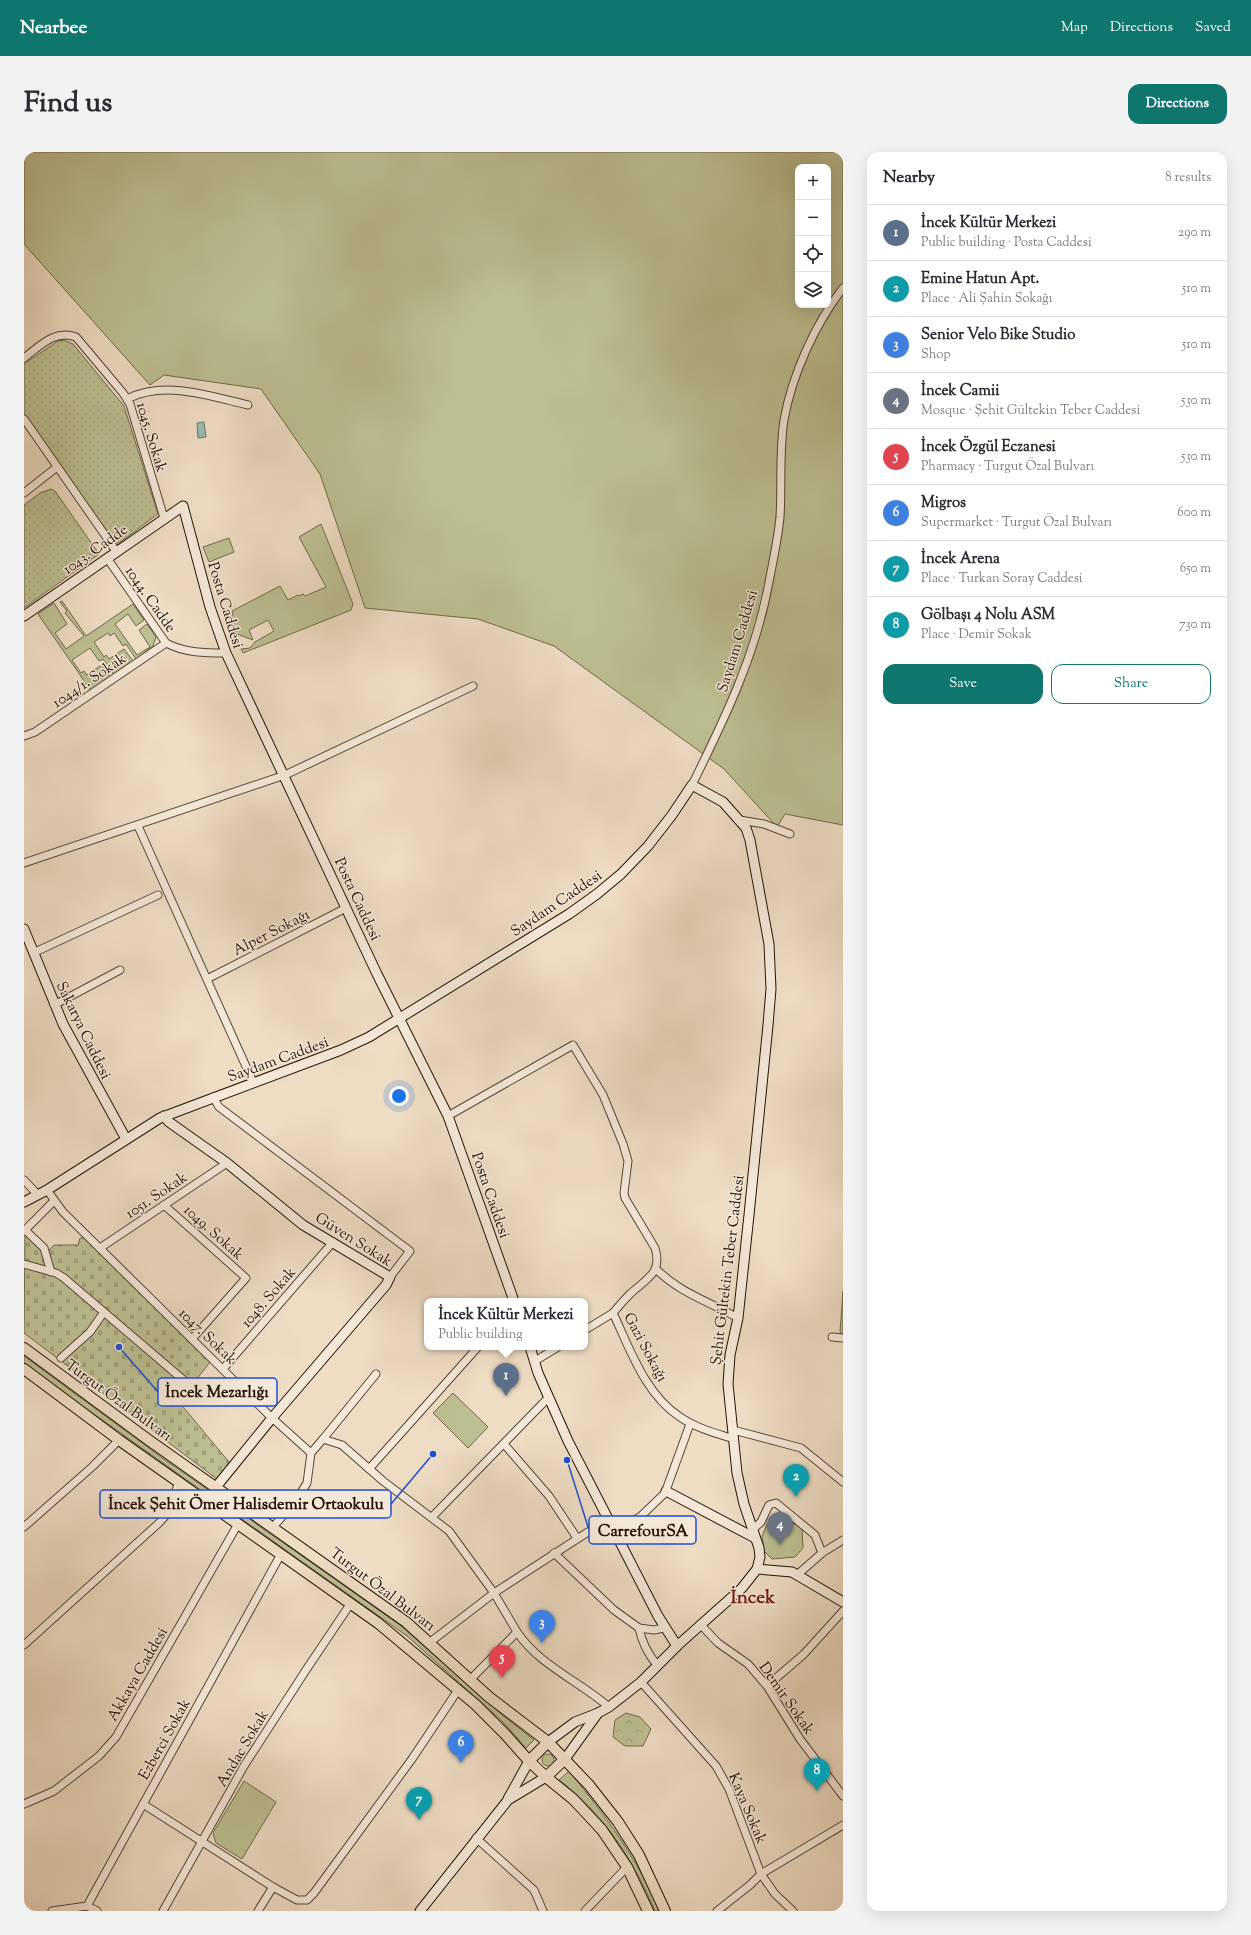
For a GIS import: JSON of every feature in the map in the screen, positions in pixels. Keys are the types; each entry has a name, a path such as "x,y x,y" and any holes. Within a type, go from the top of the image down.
{"main road":[{"name":"Turgut Özal Bulvarı","path":"24,1348 107,1410 406,1622 470,1680 515,1718 548,1742 565,1759 607,1808 630,1840 650,1876 665,1911"},
{"name":"Turgut Özal Bulvarı","path":"24,1369 119,1440 350,1603 399,1640 493,1720 529,1761 592,1817 612,1843 627,1867 648,1911"},
{"path":"529,1761 548,1742"},
{"path":"546,1777 565,1759"}],"street":[{"name":"Saydam Caddesi","path":"24,1202 47,1190 164,1116 355,1044 569,914 603,890 648,846 672,815 692,785 738,688 767,591 780,517 782,437 788,404 815,334 827,310 843,288"},
{"name":"1045. Sokak","path":"24,358 51,338 58,335 71,335 76,337 127,399 164,518"},
{"path":"127,399 144,392 180,391 248,405"},
{"name":"1044. Cadde","path":"24,419 116,551"},
{"path":"24,493 57,467"},
{"name":"1043. Cadde","path":"24,616 183,506"},
{"name":"Posta Caddesi","path":"183,506 210,608 226,653 285,775 346,908 448,1116 513,1298"},
{"name":"1044. Cadde","path":"106,558 166,643 181,649 192,651 226,653"},
{"name":"1044/1. Sokak","path":"25,736 35,732 166,643"},
{"path":"24,863 138,826 285,775 473,686"},
{"name":"Şehit Gültekin Teber Caddesi","path":"692,785 723,802 740,820 750,840 769,944 771,982 750,1215 738,1318 730,1355 728,1384 737,1473 744,1504 760,1557 757,1569"},
{"path":"740,820 764,824 790,834"},
{"path":"138,826 253,1082"},
{"path":"33,953 158,895"},
{"name":"Alper Sokağı","path":"207,979 346,908"},
{"name":"Sakarya Caddesi","path":"24,929 54,1005 71,1042 126,1139"},
{"path":"54,1005 120,970"},
{"path":"448,1116 573,1045 603,1095 621,1139 628,1161 624,1193 629,1207 655,1248 658,1260 656,1269 669,1282 690,1295 716,1306 738,1318"},
{"path":"213,1098 219,1107 410,1251 390,1277"},
{"name":"Güven Sokak","path":"164,1116 169,1122 227,1163 303,1225 390,1277 386,1285 272,1418 216,1487"},
{"name":"1051. Sokak","path":"100,1248 227,1163"},
{"path":"24,1180 38,1195"},
{"name":"1047. Sokak","path":"47,1190 54,1201 100,1248 272,1418 311,1453"},
{"path":"51,1272 44,1248 24,1230 54,1201"},
{"name":"1049. Sokak","path":"164,1205 246,1278 192,1338"},
{"name":"1048. Sokak","path":"223,1369 333,1242"},
{"path":"24,1264 51,1272 64,1278 187,1383"},
{"name":"Gazi Sokağı","path":"656,1269 650,1277 630,1294 613,1313 636,1361 654,1391 671,1411 690,1424 800,1448 843,1482"},
{"path":"61,1358 90,1332 104,1312"},
{"path":"588,1328 613,1313"},
{"path":"832,1337 843,1338"},
{"path":"369,1469 475,1350"},
{"path":"531,1350 538,1373 568,1441 664,1628 677,1646"},
{"path":"535,1361 553,1350"},
{"path":"273,1527 295,1502 307,1483 311,1453 376,1374"},
{"path":"432,1517 549,1397"},
{"path":"615,1532 641,1516 666,1491 690,1424"},
{"path":"322,1439 342,1445 369,1469 449,1531 494,1593 525,1643 541,1658 592,1692 609,1707"},
{"path":"24,1527 92,1467 119,1440"},
{"path":"504,1444 549,1496 577,1538"},
{"path":"24,1645 159,1523 168,1513 179,1482"},
{"path":"666,1491 754,1533 769,1505 776,1503 815,1535 822,1553"},
{"path":"429,1643 494,1593 608,1519"},
{"name":"Akkaya Caddesi","path":"24,1804 54,1791 99,1756 116,1737 238,1524"},
{"path":"797,1575 822,1553 843,1540"},
{"path":"554,1553 614,1610 639,1628 654,1630 664,1628"},
{"name":"Ezberci Sokak","path":"87,1906 281,1554"},
{"path":"548,1742 575,1722 609,1707 641,1682 700,1624 742,1588 757,1569 785,1571 797,1575 843,1602"},
{"name":"Andac Sokak","path":"163,1911 244,1766 350,1603"},
{"path":"767,1686 804,1654 843,1610"},
{"name":"Demir Sokak","path":"700,1624 718,1643 748,1664 767,1686 800,1739 843,1796"},
{"path":"639,1628 642,1643 647,1653 657,1665"},
{"path":"470,1680 517,1632"},
{"name":"Kaya Sokak","path":"641,1682 716,1766 729,1789 761,1874 775,1894 793,1911"},
{"path":"143,1804 202,1840 272,1887 297,1900 307,1900 314,1893 412,1759 458,1690"},
{"path":"565,1759 598,1713"},
{"path":"420,1911 476,1838 508,1800 529,1761"},
{"path":"508,1800 546,1777"},
{"path":"717,1911 750,1885 761,1874 843,1825"},
{"path":"476,1838 534,1890 543,1911"},
{"path":"585,1911 627,1867"},
{"path":"258,1911 272,1887"},
{"path":"52,1911 87,1906 97,1911"}],"green space":[{"path":"24,152 843,152 843,825 785,814 777,827 724,769 554,646 478,619 365,608 320,474 261,389 164,375 150,385 24,244"},
{"path":"64,340 73,344 124,406 158,514 115,546 24,413 24,364 58,341"},
{"path":"51,489 55,491 99,554 24,608 24,505 40,493"},
{"path":"321,524 353,604 351,610 243,653 241,649 250,648 255,642 274,631 268,620 249,630 253,640 237,634 231,620 233,613 232,611 280,586 288,600 298,595 303,594 305,596 326,587 299,537"},
{"path":"229,538 234,552 209,562 203,547"},
{"path":"62,601 86,636 133,604 144,620 136,626 128,614 115,624 137,655 150,647 139,630 147,624 156,637 153,646 136,659 126,644 123,646 114,633 110,636 108,633 94,642 104,657 106,655 109,659 124,649 133,661 114,675 103,659 99,661 90,648 72,660 81,673 84,671 86,675 102,665 110,677 91,691 38,614 54,603 67,624 55,633 66,649 84,636 65,613 67,611 60,602"},
{"path":"25,1235 45,1255 54,1245 78,1245 80,1238 86,1238 210,1362 179,1402 229,1462 218,1480 24,1333"},
{"path":"843,1291 843,1335 840,1332"},
{"path":"24,1356 161,1457 400,1625 501,1714 534,1740 526,1748 503,1722 407,1636 74,1400 24,1363"},
{"path":"453,1393 488,1427 468,1448 433,1413"},
{"path":"784,1520 802,1528 803,1548 795,1557 772,1559 764,1551 762,1536 768,1522 781,1526"},
{"path":"626,1713 640,1717 651,1729 643,1746 625,1746 613,1737 615,1720"},
{"path":"548,1754 552,1756 554,1760 552,1764 548,1766 544,1764 542,1760 544,1756"},
{"path":"569,1771 608,1821 630,1854 641,1872 660,1911 655,1911 637,1874 616,1839 590,1808 559,1780"},
{"path":"244,1781 276,1802 242,1859 216,1843 213,1833"}],"shaded area":[{"path":"204,422 206,437 198,438 197,423"}],"place":[{"name":"İncek Mezarlığı","path":"119,1347"},
{"name":"İncek Kültür Merkezi","path":"506,1396"},
{"name":"İncek Şehit Ömer Halisdemir Ortaokulu","path":"433,1454"},
{"name":"CarrefourSA","path":"567,1460"},
{"name":"Emine Hatun Apt.","path":"796,1497"},
{"name":"İncek Camii","path":"780,1545"},
{"name":"Senior Velo Bike Studio","path":"542,1643"},
{"name":"İncek Özgül Eczanesi","path":"502,1678"},
{"name":"Migros","path":"461,1763"},
{"name":"Gölbaşı 4 Nolu ASM","path":"817,1791"},
{"name":"İncek Arena","path":"419,1820"}],"district":[{"name":"İncek","path":"753,1596"}]}
